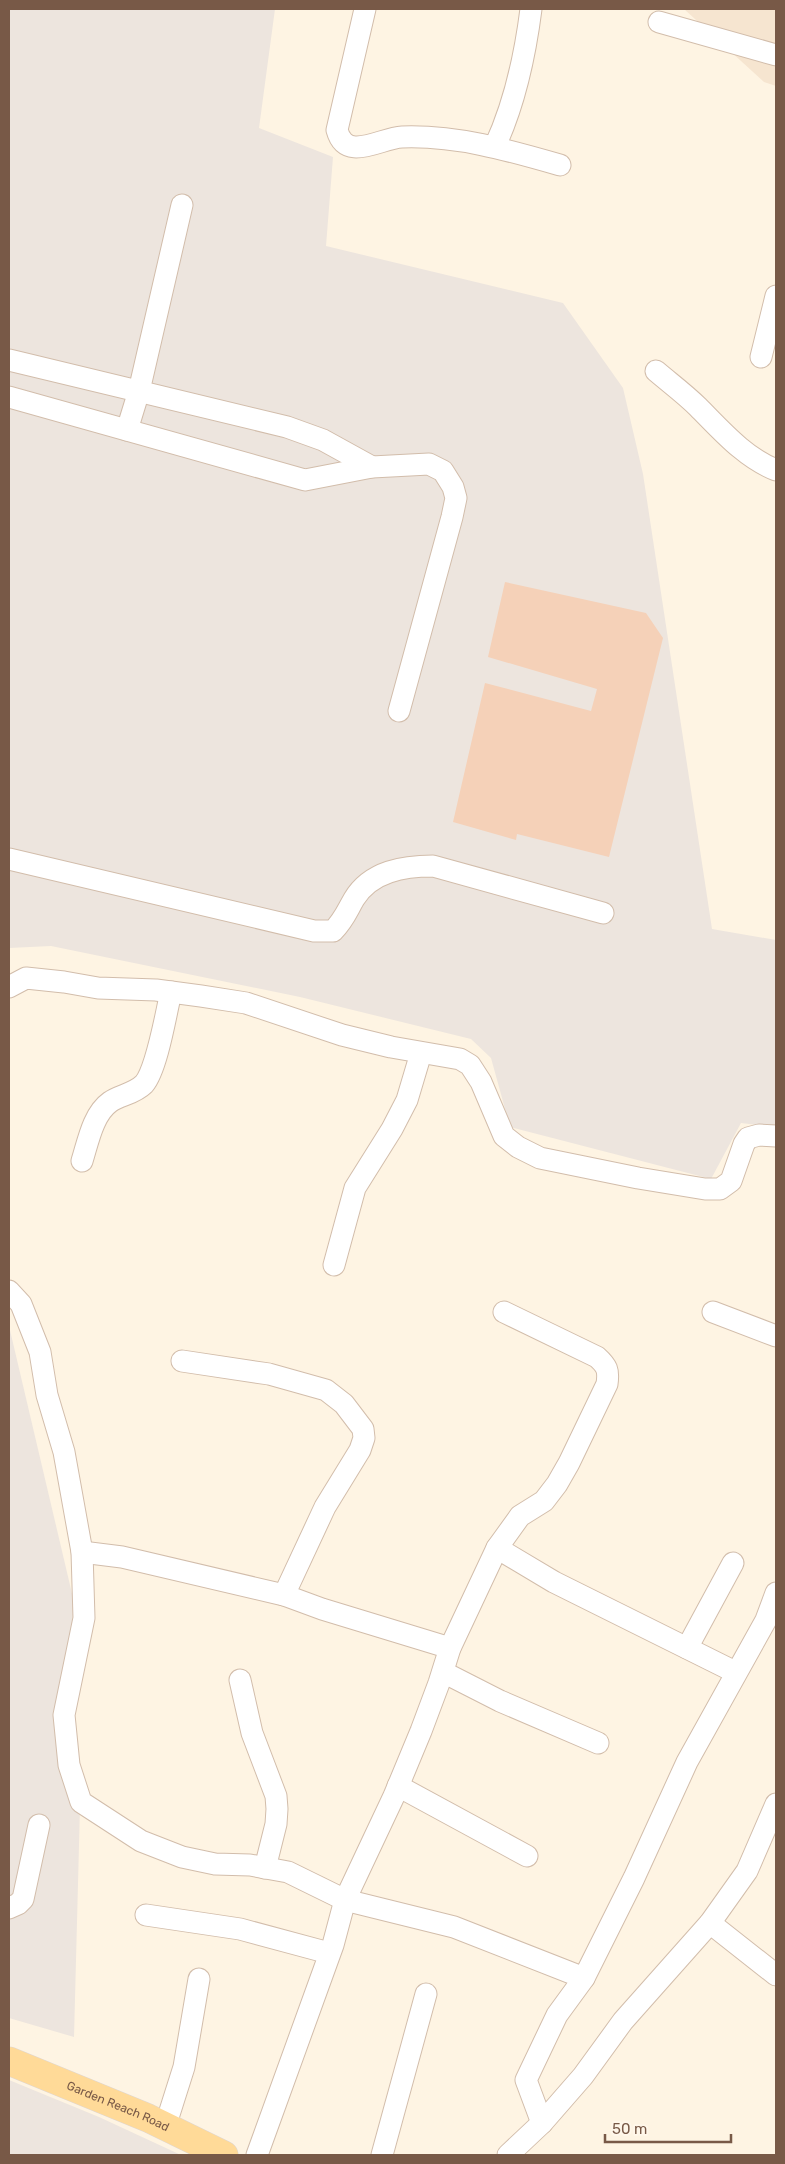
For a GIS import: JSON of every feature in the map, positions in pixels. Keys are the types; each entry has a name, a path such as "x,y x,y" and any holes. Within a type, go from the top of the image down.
{"main road":[{"name":"Garden Reach Road","path":"9,2062 165,2126 224,2155"}],"street":[{"path":"365,9 337,130 339,137 346,145 357,148 401,137 449,140 496,146 560,165"},
{"path":"496,146 524,57 531,9"},
{"path":"659,22 776,55"},
{"path":"127,430 139,391 182,205"},
{"path":"761,357 776,296"},
{"path":"9,360 287,427 322,440 372,467"},
{"path":"656,371 744,450 767,467 776,470"},
{"path":"9,396 305,480 372,467 429,464 442,471 449,478 456,498 399,711"},
{"path":"9,859 314,931 333,931 344,920 355,897 370,882 389,871 413,866 433,866 602,913"},
{"path":"9,987 26,978 98,988 170,992 246,1003 342,1035 422,1053 460,1059 470,1065 481,1082 504,1136 518,1148 540,1158 638,1178 714,1190 720,1189 731,1181 744,1144 748,1138 759,1135 776,1136"},
{"path":"82,1161 100,1111 109,1103 144,1084 149,1075 161,1035 170,992"},
{"path":"334,1265 355,1188 392,1129 403,1107 422,1053"},
{"path":"9,1291 21,1304 40,1352 47,1395 64,1452 82,1552 84,1618 64,1715 69,1765 81,1802 141,1841 182,1857 215,1864 250,1865 288,1872 345,1900 454,1927 584,1978"},
{"path":"258,2155 329,1953 345,1900 398,1786 443,1672 450,1648 497,1548 520,1516 544,1501 556,1484 569,1464 607,1384 609,1373 606,1365 597,1357 504,1312"},
{"path":"713,1312 776,1336"},
{"path":"182,1361 269,1374 326,1390 344,1404 363,1429 364,1438 360,1450 325,1507 284,1595"},
{"path":"497,1548 554,1582 735,1672"},
{"path":"82,1552 122,1557 284,1595 322,1609 450,1648"},
{"path":"687,1648 733,1563"},
{"path":"542,2123 526,2080 557,2015 584,1978 634,1878 687,1762 735,1672 766,1620 776,1593"},
{"path":"443,1672 500,1702 598,1744"},
{"path":"240,1680 252,1733 268,1773 277,1803 276,1824 266,1868"},
{"path":"398,1786 527,1856"},
{"path":"508,2155 542,2123 583,2076 623,2021 710,1923 747,1871 776,1804"},
{"path":"9,1908 18,1904 23,1899 39,1825"},
{"path":"146,1915 240,1929 329,1953"},
{"path":"710,1923 776,1975"},
{"path":"165,2126 184,2067 200,1979"},
{"path":"382,2155 426,1994"}],"shaded area":[{"path":"9,9 275,9 259,128 333,157 326,246 563,303 623,388 643,474 712,929 776,940 776,1127 741,1123 711,1179 510,1127 491,1058 471,1039 300,997 51,946 9,948"},
{"path":"684,9 776,9 776,86 764,82"},
{"path":"9,1326 74,1602 69,1669 56,1743 80,1807 74,2037 9,2018"},
{"path":"9,2080 99,2117 181,2155 9,2155"}],"building":[{"path":"505,582 646,613 663,638 609,857 517,834 516,840 453,822 485,683 591,711 597,689 488,657"}]}
